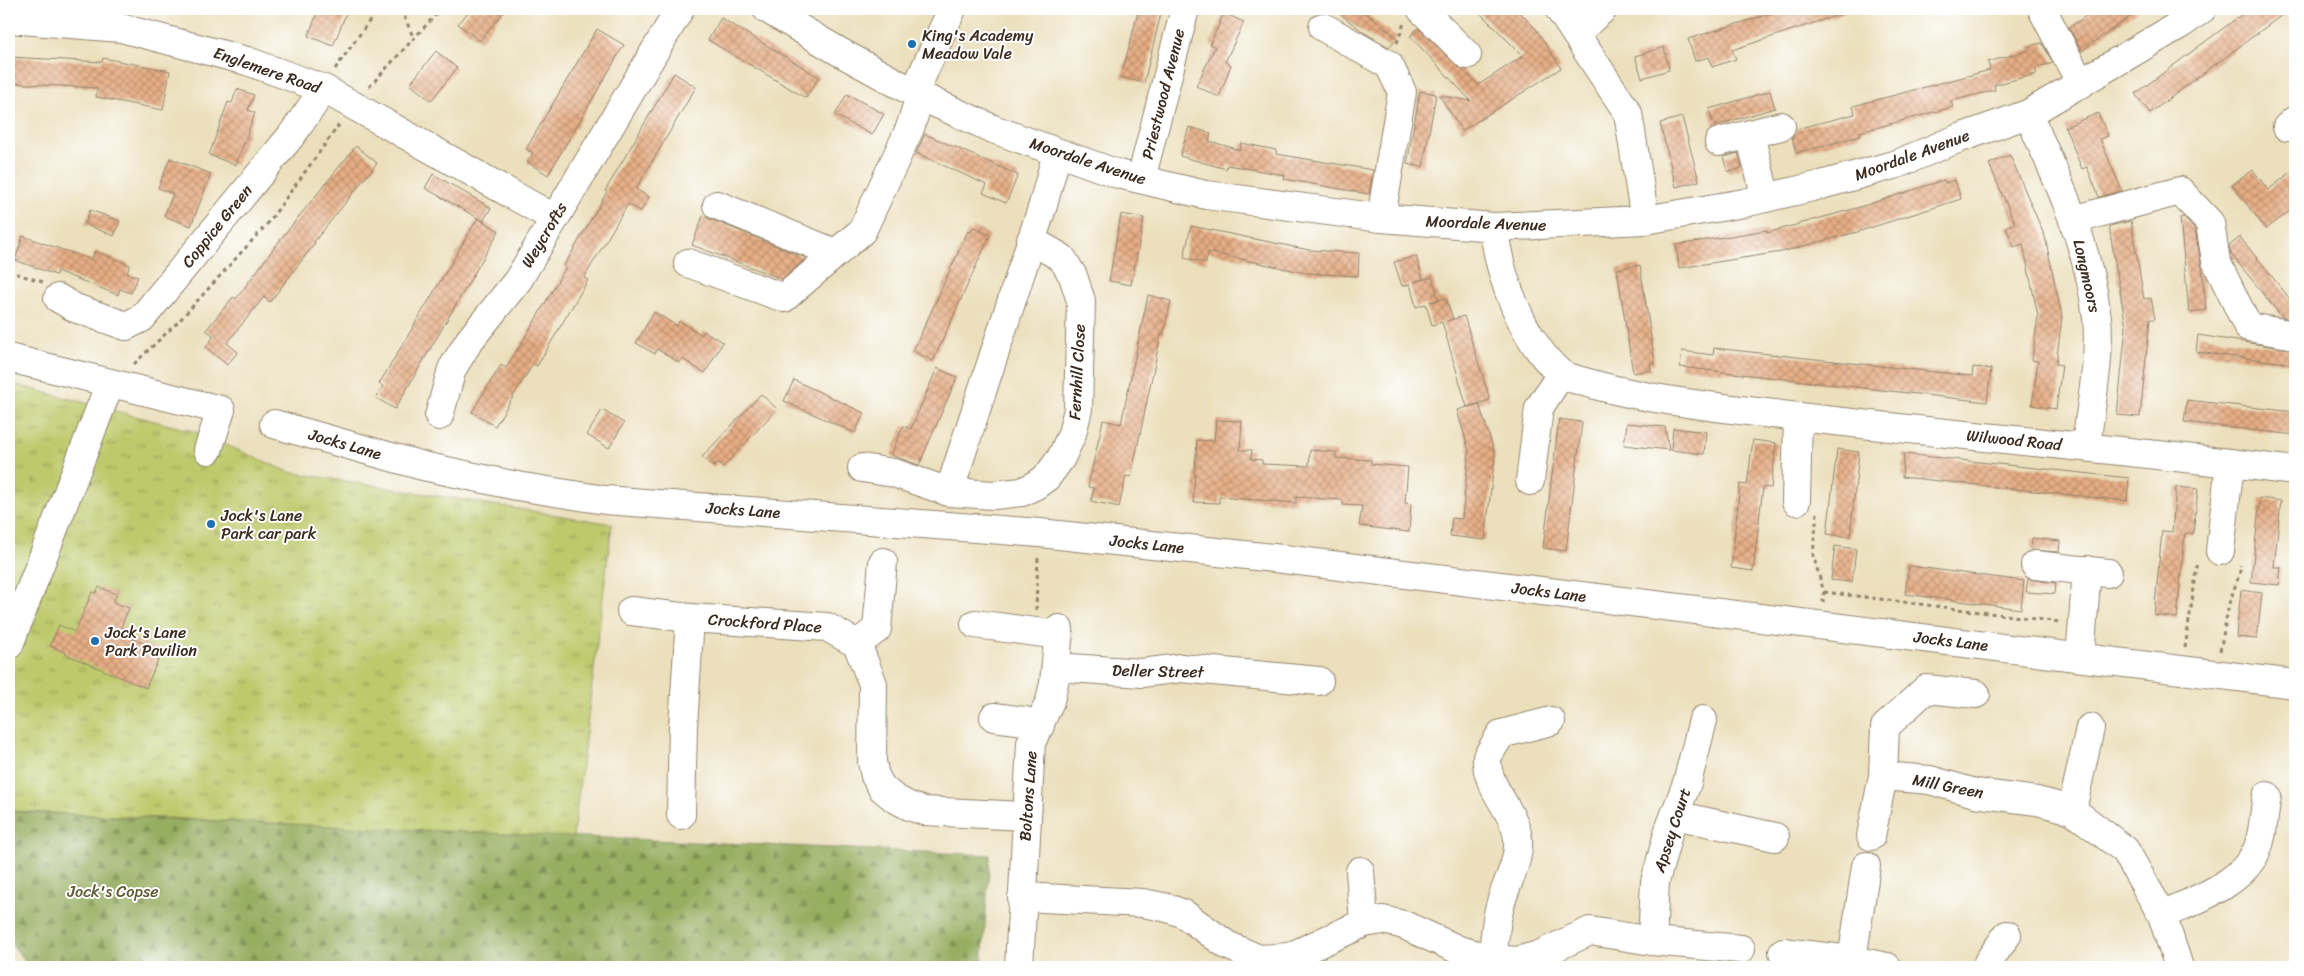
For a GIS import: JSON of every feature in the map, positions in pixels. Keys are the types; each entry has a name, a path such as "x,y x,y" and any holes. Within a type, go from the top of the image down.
{"street":[{"name":"Weycrofts","path":"439,416 452,369 469,341 518,280 680,9"},
{"name":"Moordale Avenue","path":"767,9 838,51 918,94 993,129 1118,174 1206,195 1380,218 1494,227 1645,220 1766,198 1897,164 1957,139 2028,114 2082,84 2202,9"},
{"path":"688,263 784,298 862,230 910,128 918,94 952,9"},
{"name":"Priestwood Avenue","path":"1141,179 1185,9"},
{"path":"1559,9 1628,113 1645,220"},
{"path":"1576,32 1603,9"},
{"path":"2042,9 2082,84"},
{"path":"1415,13 1467,55"},
{"name":"Englemere Road","path":"9,19 121,28 247,61 324,89 554,218"},
{"path":"1323,27 1389,65 1402,92 1380,218"},
{"name":"Coppice Green","path":"58,298 75,308 126,326 142,318 291,136 324,89"},
{"name":"Longmoors","path":"2028,114 2073,220 2087,263 2097,319 2086,447"},
{"path":"1719,142 1781,126"},
{"path":"1750,135 1766,198"},
{"path":"950,492 1057,153"},
{"path":"2073,220 2180,191 2210,223 2216,261 2248,327 2295,335"},
{"path":"717,205 835,254"},
{"path":"1494,227 1495,245 1519,320 1535,345 1562,374 1539,408 1530,481"},
{"name":"Fernhill Close","path":"858,466 894,473 950,492 994,495 1022,492 1047,477 1068,447 1078,409 1081,301 1073,276 1062,258 1031,240"},
{"path":"9,358 221,410 208,450"},
{"name":"Wilwood Road","path":"1562,374 1651,398 1798,417 2295,471"},
{"path":"9,644 115,384"},
{"path":"1796,501 1798,417"},
{"name":"Jocks Lane","path":"274,424 423,466 517,486 605,500 1040,533 1283,559 2295,684"},
{"path":"2220,551 2230,463"},
{"path":"882,562 877,630 857,644 873,684 872,762 875,776 882,788 894,798 908,806 924,811 1026,816"},
{"path":"2035,565 2097,571 2083,625 2080,657"},
{"path":"631,611 690,618"},
{"name":"Crockford Place","path":"681,815 690,618 827,627 857,644"},
{"path":"975,624 1054,632"},
{"name":"Boltons Lane","path":"1019,967 1031,743 1050,701 1056,667 1054,632"},
{"name":"Deller Street","path":"1056,667 1142,673 1180,668 1320,682"},
{"path":"1871,836 1883,776 1885,728 1926,688 1976,694"},
{"path":"994,717 1025,721 1040,726"},
{"name":"Apsey Court","path":"1652,941 1655,882 1675,815 1687,783 1703,720"},
{"path":"1493,959 1499,907 1516,857 1518,839 1508,811 1491,780 1487,757 1501,734 1551,721"},
{"path":"2072,810 2090,728"},
{"name":"Mill Green","path":"1883,776 1930,780 1975,793 2037,801 2072,810 2125,850 2162,915 2179,967"},
{"path":"2162,915 2213,891 2244,869 2257,851 2267,796"},
{"path":"1675,815 1775,837"},
{"path":"1852,960 1866,866"},
{"path":"1360,871 1364,923"},
{"path":"1022,898 1143,903 1168,908 1192,919 1227,945 1259,963 1289,957 1364,923 1383,920 1404,925 1457,959 1517,961 1539,955 1590,931 1652,941 1741,949"},
{"path":"1989,967 1988,962 2007,935"},
{"path":"1783,952 1852,960 1887,967"}],"path":[{"path":"324,89 330,76 378,9"},
{"path":"401,9 414,39"},
{"path":"366,92 441,9"},
{"path":"1389,65 1404,24 1415,13"},
{"name":"Coppice Green","path":"115,384 180,320 268,223 342,121"},
{"path":"9,278 16,274 50,284 58,298"},
{"path":"1796,501 1817,516 1813,555 1824,592 2083,625"},
{"path":"1039,546 1036,621 1054,632"},
{"path":"2182,670 2197,567 2220,551 2240,572 2229,604 2216,674"}],"green space":[{"path":"9,383 196,432 289,472 612,524 573,837 9,811"},
{"name":"Jock's Copse","path":"14,812 990,855 982,967 237,967 26,963 9,940 9,819"}],"building":[{"path":"319,9 348,9 333,46 308,36"},
{"path":"471,9 506,9 480,41 458,24"},
{"path":"1139,9 1162,9 1144,83 1121,77"},
{"path":"1334,9 1361,9 1397,38 1389,47 1363,32"},
{"path":"1476,9 1516,9 1536,29 1561,68 1462,131 1439,95 1471,101 1410,36 1418,28 1478,85 1523,56"},
{"path":"1771,9 1847,9 1847,12 1732,50 1736,59 1712,67 1709,57 1695,61 1688,39 1772,13"},
{"path":"2096,9 2140,9 2082,51 2069,28"},
{"path":"2249,9 2290,9 2150,113 2135,94"},
{"path":"1224,13 1244,22 1225,62 1231,65 1219,97 1196,86 1215,47 1210,44"},
{"path":"721,18 819,77 806,98 708,40"},
{"path":"597,29 624,45 548,175 527,162 533,153 526,149"},
{"path":"2042,43 2053,63 2035,68 2037,74 1994,85 1995,90 1951,101 1953,107 1860,132 1860,136 1796,153 1792,137 1796,129 1855,114 1853,106 1990,70 1988,62 2030,50 2029,46"},
{"path":"1664,47 1669,70 1642,78 1635,56"},
{"path":"436,51 457,68 431,101 410,84"},
{"path":"9,57 102,62 103,58 170,71 163,110 96,97 97,88 9,83"},
{"path":"674,73 696,87 636,189 649,197 641,211 628,204 584,278 588,280 537,366 533,364 495,426 472,412 501,365 506,368 527,334 607,192 605,191"},
{"path":"237,89 254,95 248,110 255,113 236,165 209,155 228,102 232,103"},
{"path":"1420,91 1436,94 1423,167 1407,164"},
{"path":"1770,91 1775,108 1714,126 1709,109"},
{"path":"847,94 884,114 872,135 835,115"},
{"path":"2098,113 2108,136 2100,139 2122,191 2099,197 2087,167 2082,169 2065,127"},
{"path":"1682,117 1699,181 1676,187 1660,123"},
{"path":"1189,127 1211,133 1209,141 1240,150 1241,143 1276,150 1276,154 1373,170 1369,194 1284,179 1285,175 1227,165 1226,169 1180,156"},
{"path":"925,134 1018,175 1006,203 983,193 987,185 916,153"},
{"path":"356,146 377,163 314,242 270,302 264,297 227,343 238,352 227,365 206,347 214,336 206,330 233,297 236,299 283,236"},
{"path":"1738,153 1742,168 1728,172 1724,157"},
{"path":"2010,155 2045,237 2062,317 2056,364 2062,365 2056,409 2032,405 2038,361 2032,360 2038,316 2023,244 2014,247 2006,227 2015,223 1989,164"},
{"path":"170,158 211,174 191,226 164,216 173,194 158,188"},
{"path":"2295,169 2295,207 2266,229 2232,185 2253,170 2268,190"},
{"path":"433,174 491,208 483,221 425,188"},
{"path":"1944,180 1945,183 1955,180 1961,199 1857,232 1781,252 1679,268 1676,245 1767,230 1767,233 1860,207"},
{"path":"90,210 120,221 114,236 85,224"},
{"path":"1121,214 1144,218 1131,285 1109,281"},
{"path":"703,216 806,258 782,279 692,245"},
{"path":"2183,217 2195,230 2202,268 2206,310 2189,312 2180,218"},
{"path":"478,218 499,231 395,409 376,398 383,386 379,384"},
{"path":"2131,221 2144,299 2151,298 2155,319 2150,319 2140,417 2117,415 2126,327 2109,226"},
{"path":"1191,226 1309,250 1359,253 1358,276 1306,273 1208,252 1206,263 1184,258"},
{"path":"973,227 990,235 933,361 913,351 968,231 971,232"},
{"path":"23,236 92,260 95,251 130,265 127,273 138,277 131,293 120,289 118,295 57,271 56,275 15,260"},
{"path":"2240,237 2295,305 2295,316 2291,319 2282,317 2231,254 2229,246"},
{"path":"1416,256 1423,279 1414,282 1432,277 1439,300 1446,298 1453,319 1447,321 1464,316 1490,400 1467,407 1442,322 1432,325 1426,304 1416,307 1410,284 1402,286 1394,262"},
{"path":"1640,265 1655,364 1650,363 1651,370 1633,373 1617,269"},
{"path":"1148,295 1171,301 1163,335 1161,334 1131,477 1126,476 1119,507 1091,501 1094,488 1088,487 1103,420 1121,424"},
{"path":"654,312 677,326 679,321 702,335 704,331 723,342 705,373 682,359 680,363 657,349 655,354 636,343"},
{"path":"2198,335 2295,350 2295,364 2196,352"},
{"path":"1714,348 1972,376 1973,367 1991,369 1987,402 1680,367 1682,351 1713,355"},
{"path":"937,368 957,377 919,465 891,455 903,426 911,429"},
{"path":"794,380 864,413 855,433 784,401"},
{"path":"761,394 777,409 723,467 718,462 713,467 702,457"},
{"path":"2187,400 2295,412 2295,435 2184,422"},
{"path":"1479,404 1495,454 1485,540 1450,536 1452,518 1462,519 1469,451 1457,410"},
{"path":"602,410 624,423 609,448 587,435"},
{"path":"1559,419 1582,422 1566,551 1543,548"},
{"path":"1216,420 1242,421 1240,450 1252,450 1251,459 1262,460 1262,464 1309,466 1310,450 1336,452 1336,458 1371,460 1371,464 1408,467 1405,503 1411,504 1409,532 1359,526 1362,506 1343,505 1343,500 1296,497 1296,503 1219,497 1219,503 1193,502 1197,440 1214,441"},
{"path":"1627,423 1665,427 1669,450 1624,445"},
{"path":"1673,428 1706,432 1704,454 1671,450"},
{"path":"1753,440 1776,443 1771,488 1763,487 1753,571 1731,568 1740,484 1747,485"},
{"path":"1837,449 1859,452 1850,537 1827,534"},
{"path":"1904,454 2129,478 2127,501 1902,477"},
{"path":"2176,487 2198,489 2193,534 2185,533 2177,618 2154,615 2162,531 2172,532"},
{"path":"2260,498 2281,501 2274,567 2281,567 2279,585 2251,582"},
{"path":"2032,538 2060,541 2059,552 2031,550"},
{"path":"1835,546 1856,549 1852,582 1831,580"},
{"path":"1909,566 2024,581 2021,609 1905,594"},
{"path":"2028,579 2056,583 2055,594 2026,592"},
{"name":"Jock's Lane Park Pavilion","path":"99,587 117,594 113,602 129,608 121,627 127,629 125,635 162,651 146,688 50,646 59,625 75,632 92,592 96,593"},
{"path":"2241,590 2262,593 2257,639 2236,637"}],"place":[{"name":"King's Academy Meadow Vale","path":"912,44"},
{"name":"Jock's Lane Park car park","path":"211,524"},
{"name":"Jock's Lane Park Pavilion","path":"95,641"}]}
